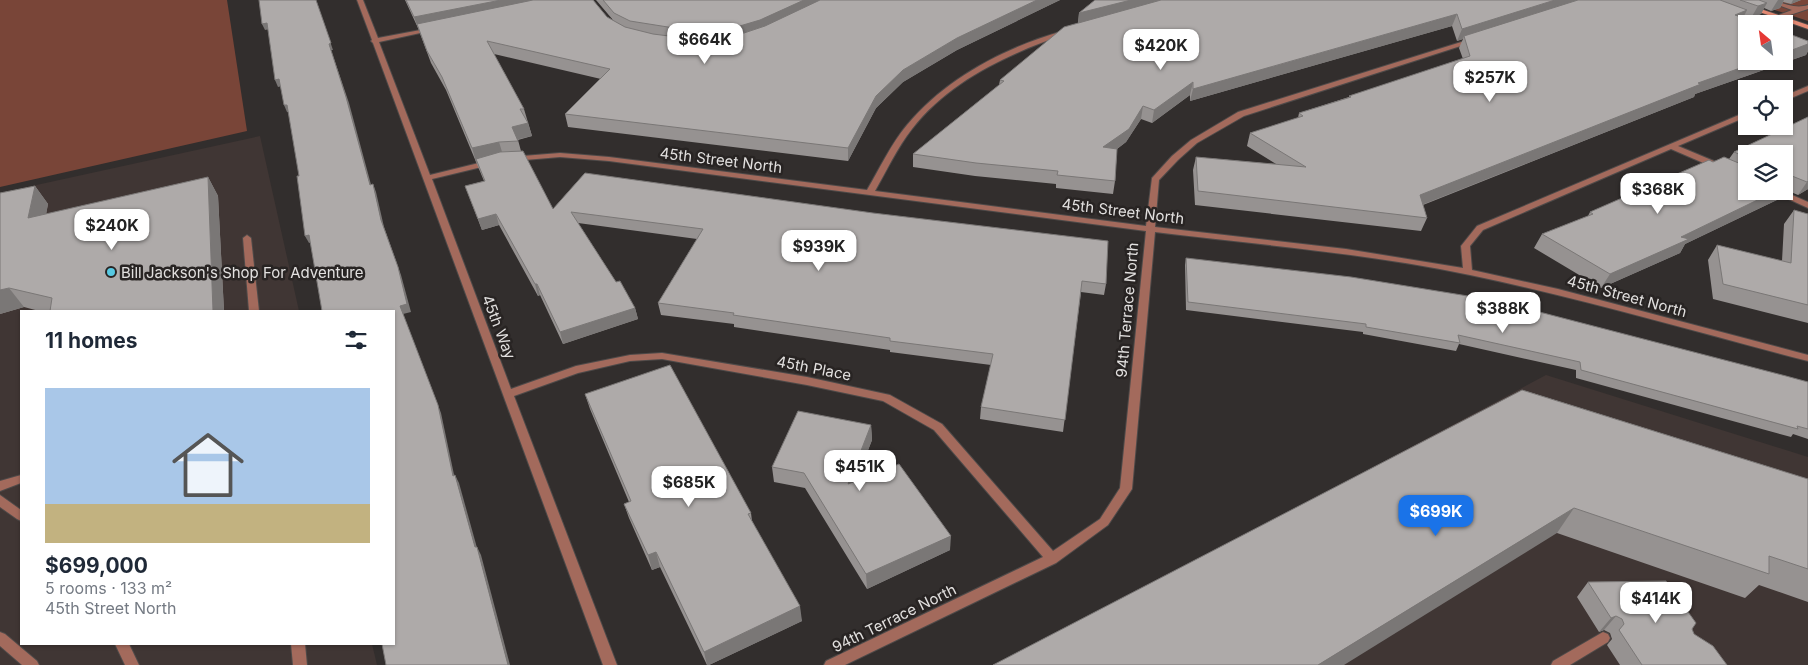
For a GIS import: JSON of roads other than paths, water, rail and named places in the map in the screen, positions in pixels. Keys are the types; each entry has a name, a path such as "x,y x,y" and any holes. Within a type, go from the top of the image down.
{"street":[{"name":"45th Way","path":"360,0 610,665"},
{"path":"1728,0 1772,15"},
{"path":"1767,0 1798,10"},
{"path":"1784,15 1808,7"},
{"path":"1793,22 1808,27"},
{"path":"374,41 440,28"},
{"path":"870,192 896,146 911,125 940,96 971,75 1014,52 1068,32"},
{"name":"94th Terrace North","path":"831,665 1052,559 1104,522 1126,489 1155,180 1177,154 1206,132 1241,114 1486,36"},
{"path":"1793,95 1808,88"},
{"path":"1468,272 1465,246 1480,228 1738,117"},
{"path":"1671,146 1730,172"},
{"name":"45th Street North","path":"427,178 503,159 560,155 1346,252 1468,272 1558,292 1808,358"},
{"path":"1793,199 1808,205"},
{"path":"246,238 254,310"},
{"name":"45th Place","path":"508,394 576,370 630,358 662,356 807,381 886,398 938,427 1052,559"},
{"path":"0,486 20,479"},
{"path":"0,500 20,515"},
{"path":"0,638 32,665"},
{"path":"1558,665 1603,638"},
{"path":"122,645 132,665"},
{"path":"298,645 300,665"}],"place":[{"name":"Bill Jackson's Shop For Adventure","path":"111,272"}]}
